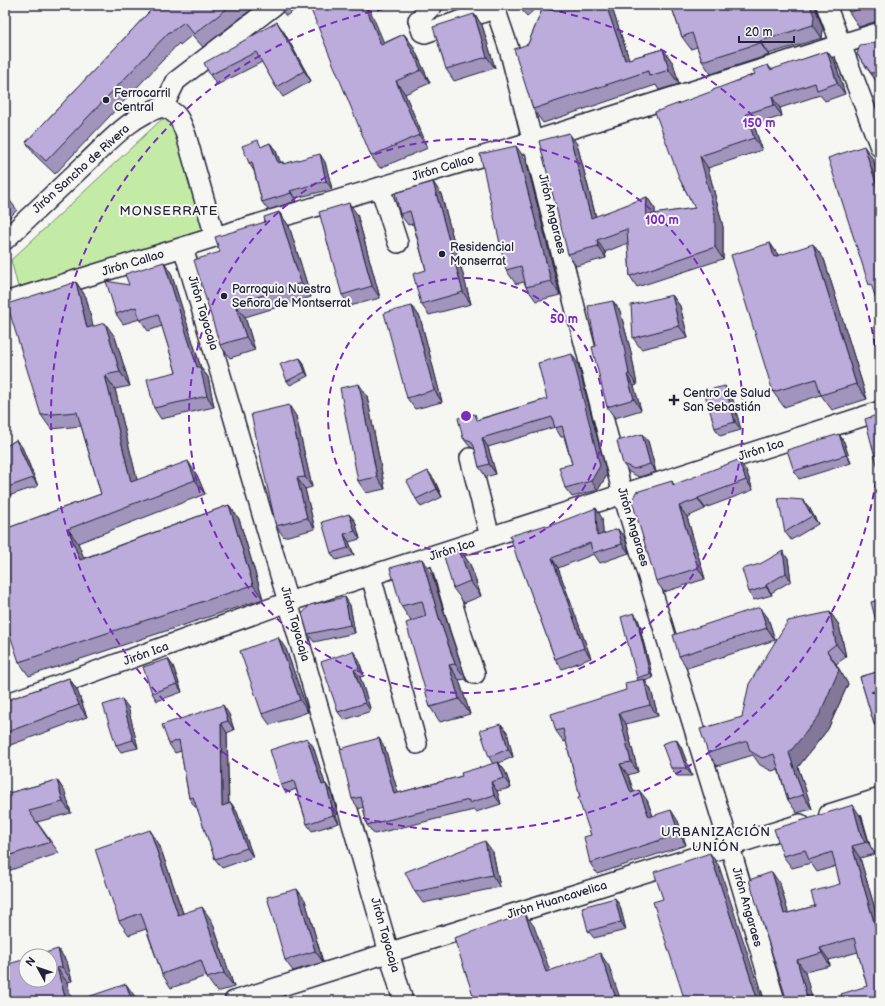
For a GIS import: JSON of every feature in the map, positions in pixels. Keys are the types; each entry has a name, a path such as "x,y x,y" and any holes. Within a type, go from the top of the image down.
{"street":[{"path":"215,237 186,134 180,120 173,111 163,107 176,81 275,5"},
{"path":"433,5 418,20 422,32 425,33 495,7"},
{"path":"826,5 880,147"},
{"name":"Jirón Angaraes","path":"495,7 509,49 623,495 730,847 774,1001"},
{"name":"Jirón Callao","path":"5,302 533,141 880,32"},
{"name":"Jirón Sancho de Rivera","path":"5,240 123,129 152,109 163,107"},
{"path":"380,187 398,243"},
{"name":"Jirón Tayacaja","path":"183,248 404,1001"},
{"name":"Jirón Ica","path":"5,704 288,602 880,412"},
{"path":"470,458 490,538"},
{"path":"438,554 460,630 475,674"},
{"path":"371,576 417,744"},
{"path":"874,800 880,844"},
{"name":"Jirón Huancavelica","path":"234,1001 730,847 874,800"}],"green space":[{"path":"175,117 206,224 202,231 18,287 11,260 162,119"}],"building":[{"path":"232,5 194,34 184,22 171,32 170,31 46,161 26,142 152,9 149,6"},
{"path":"309,5 365,5 381,45 404,34 421,70 396,81 419,135 371,156"},
{"path":"544,5 606,5 625,60 663,49 669,70 649,76 648,71 533,109 514,49 528,44"},
{"path":"671,5 810,5 814,16 813,25 702,61 692,33 682,37"},
{"path":"846,5 872,5 849,12"},
{"path":"474,14 487,57 446,69 433,27"},
{"path":"277,22 304,71 276,87 256,52 210,75 204,63"},
{"path":"880,42 880,72 871,73 857,54 860,45"},
{"path":"827,51 837,83 817,90 815,83 772,97 774,105 746,114 754,138 700,156 715,215 715,247 630,276 627,229 597,240 598,246 568,254 539,141 569,133 591,218 647,197 646,215 695,208 680,180 655,112 755,74 753,70 768,65 770,70"},
{"path":"258,140 261,147 270,143 278,163 283,162 283,164 320,154 326,181 290,191 291,193 262,202 252,162 249,163 242,146"},
{"path":"516,146 551,281 526,287 521,266 506,270 480,154"},
{"path":"864,146 880,195 880,308 871,284 869,285 828,158"},
{"name":"Residencial Monserrat","path":"433,182 463,292 421,304 413,274 426,270 410,211 400,214 395,193"},
{"path":"349,203 372,286 342,295 319,212"},
{"path":"279,212 301,283 235,304 246,337 220,345 194,260 220,252 215,237 265,222 264,217"},
{"path":"770,243 774,257 813,244 856,384 821,395 816,379 773,392 731,255"},
{"path":"164,262 197,367 200,367 207,396 154,408 147,379 176,372 158,314 140,320 136,307 116,314 106,281 129,285 125,274"},
{"path":"76,282 87,328 105,323 120,372 105,375 131,482 188,461 195,480 68,529 80,560 229,505 253,585 19,662 5,620 5,529 101,494 77,412 41,415 7,304"},
{"path":"672,295 679,326 633,338 631,305"},
{"path":"613,301 623,341 629,374 627,375 634,399 607,407 592,347 596,346 588,306"},
{"path":"412,306 434,390 407,398 384,313"},
{"path":"572,354 600,466 591,481 565,488 559,467 572,464 562,426 555,428 552,417 482,438 489,464 479,467 474,446 471,441 463,438 458,418 475,414 477,420 547,399 538,363"},
{"path":"300,358 305,372 287,381 280,364"},
{"path":"359,384 377,477 358,481 340,388"},
{"path":"725,386 735,422 715,428 704,391"},
{"path":"289,405 305,477 297,478 307,518 276,526 251,414"},
{"path":"877,415 877,417 880,416 880,476 865,419"},
{"path":"642,434 650,464 634,469 623,464 617,441"},
{"path":"839,434 846,455 794,471 787,450"},
{"path":"16,440 33,478 5,488 5,447"},
{"path":"738,460 746,480 679,506 698,568 656,581 632,501 636,492 672,481 673,485"},
{"path":"428,471 437,489 416,499 407,481"},
{"path":"778,498 803,500 812,516 785,532"},
{"path":"596,508 597,536 618,529 622,544 593,553 590,543 552,558 584,648 555,659 510,536 546,525 547,527"},
{"path":"349,514 355,531 344,534 348,548 331,553 322,522"},
{"path":"459,549 470,581 453,588 443,553"},
{"path":"783,551 786,573 766,585 766,587 749,592 742,569 760,564"},
{"path":"422,559 439,618 455,664 449,665 459,699 430,707 406,623 426,616 422,601 401,606 390,568"},
{"path":"345,597 350,625 308,634 302,614 310,605"},
{"path":"880,600 880,628 878,629 871,602"},
{"path":"760,607 767,628 679,656 673,635"},
{"path":"830,612 836,644 827,651 839,670 819,716 789,753 803,795 788,800 774,754 762,758 750,751 747,741 708,753 700,729 742,717 749,684 788,621"},
{"path":"634,613 640,629 650,674 637,678 621,617"},
{"path":"278,637 300,700 262,714 240,651"},
{"path":"353,651 359,668 354,670 365,703 338,712 321,662"},
{"path":"168,659 177,684 152,693 143,667"},
{"path":"880,671 880,689 871,692 880,694 880,722 874,724 860,677"},
{"path":"69,678 79,705 5,733 5,701"},
{"path":"644,679 650,705 619,713 631,762 620,764 631,793 639,790 649,817 671,810 679,834 590,863 584,837 591,835 578,798 580,797 563,729 556,731 551,714 626,690 625,683"},
{"path":"122,699 133,740 116,745 103,705"},
{"path":"223,705 228,721 221,723 222,806 231,803 247,848 215,859 193,797 189,798 179,740 169,744 162,725"},
{"path":"501,724 508,749 489,757 480,730"},
{"path":"307,738 322,785 326,784 333,815 307,824 294,781 281,785 270,750"},
{"path":"379,738 394,794 462,776 461,773 498,762 504,778 491,782 494,795 469,803 469,800 367,825 361,797 352,799 340,749"},
{"path":"676,739 686,768 671,768 662,744"},
{"path":"57,780 63,802 29,811 50,842 5,857 5,794"},
{"path":"880,803 880,819 876,804"},
{"path":"853,805 861,835 867,842 852,846 880,943 880,1001 843,1001 841,994 867,986 854,938 820,948 822,953 797,960 808,1001 787,1001 749,880 772,872 784,914 815,906 811,892 840,884 832,852 809,860 805,850 783,856 774,829"},
{"path":"150,830 178,915 202,907 224,973 207,978 201,960 162,974 141,913 119,921 95,849"},
{"path":"485,841 492,875 415,892 405,872"},
{"path":"710,853 758,1001 685,1001 653,902 663,899 654,872"},
{"path":"297,889 315,951 285,960 267,897"},
{"path":"615,898 621,922 588,931 582,907"},
{"path":"525,914 546,972 600,953 617,1001 475,1001 454,938"},
{"path":"58,949 62,967 58,968"},
{"path":"18,961 18,988 58,988 58,972 66,1001 5,1001 5,965"},
{"path":"126,984 132,1001 76,1001"}],"place":[{"name":"Ferrocarril Central","path":"106,100"},
{"name":"Residencial Monserrat","path":"442,254"},
{"name":"Parroquia Nuestra Señora de Montserrat","path":"224,296"},
{"name":"Centro de Salud San Sebastián","path":"674,400"}],"district":[{"name":"MONSERRATE","path":"169,211"},
{"name":"URBANIZACIÓN UNIÓN","path":"716,840"}]}
